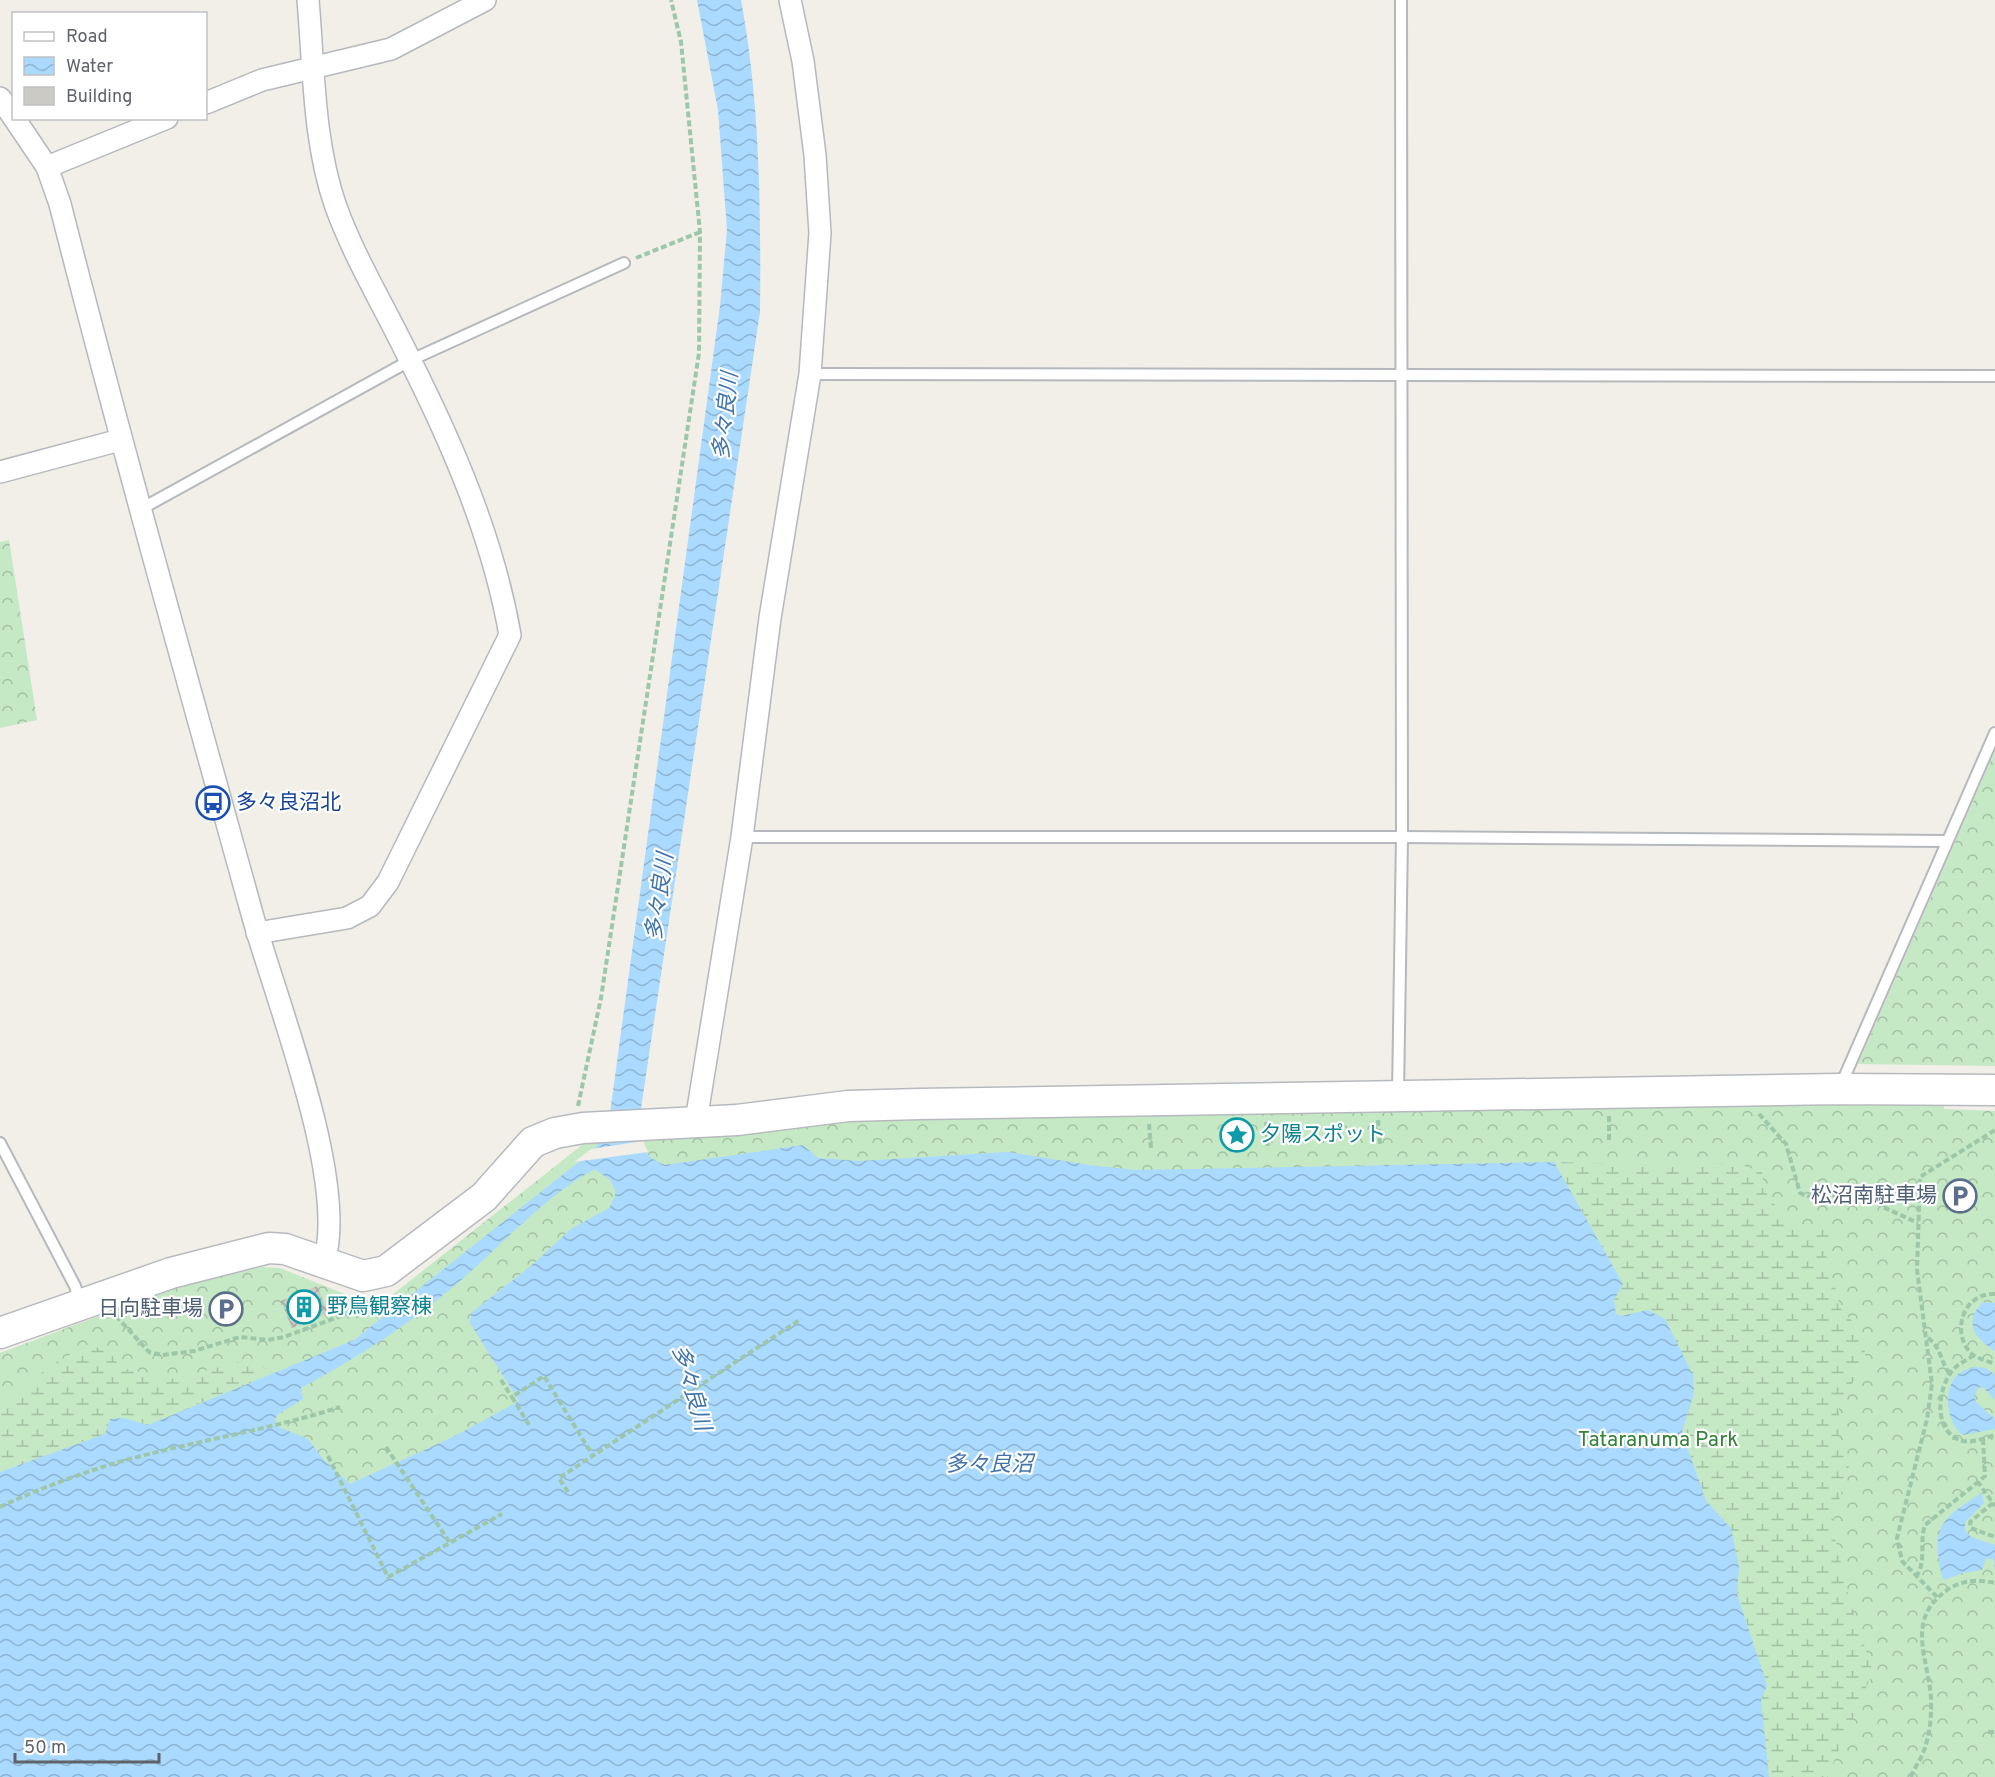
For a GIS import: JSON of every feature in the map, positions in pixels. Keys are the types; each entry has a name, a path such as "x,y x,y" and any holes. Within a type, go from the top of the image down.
{"street":[{"path":"257,933 347,918 370,906 388,882 510,635 505,604 487,543 454,452 411,360 355,250 336,206 322,156 308,0"},
{"path":"207,103 262,80 391,49 485,0"},
{"path":"696,1121 742,837 770,618 810,374 820,232 814,143 803,61 790,0"},
{"path":"0,98 12,115"},
{"path":"15,120 47,167 60,204 120,440 257,933 313,1118 328,1193 330,1243 324,1262"},
{"path":"47,167 162,120"},
{"path":"0,472 120,440"},
{"path":"0,1333 80,1303 171,1273 269,1248 285,1249 363,1276 386,1271 484,1197 533,1143 549,1135 578,1129 737,1120 848,1106 1839,1089 1995,1090"}],"lane":[{"path":"1398,1096 1402,837 1401,0"},
{"path":"141,509 411,360 624,262"},
{"path":"810,374 1995,376"},
{"path":"1839,1089 1995,733"},
{"path":"742,837 1402,837 1947,841"},
{"path":"0,1144 75,1286 80,1303"}],"path":[{"path":"578,1129 601,999 699,353 700,232 681,42 671,0"},
{"path":"624,262 700,232"},
{"path":"1756,1111 1786,1144 1800,1193 1810,1197 1831,1198 1847,1185 1860,1186 1881,1206 1918,1223"},
{"path":"1608,1140 1609,1114"},
{"path":"1378,1119 1380,1145"},
{"path":"1266,1122 1268,1149"},
{"path":"1149,1124 1151,1148"},
{"path":"1937,1597 1902,1562 1897,1538 1927,1419 1932,1384 1927,1337 1918,1288 1920,1177 1995,1130"},
{"path":"1995,1294 1976,1296 1966,1307 1961,1326 1965,1345 1974,1355 1995,1364"},
{"path":"114,1315 149,1352 162,1355 194,1351 240,1337 268,1340 284,1337 349,1313"},
{"path":"568,1492 560,1478 801,1318"},
{"path":"1927,1337 1940,1350 1943,1365 1950,1374"},
{"path":"1974,1355 1957,1365 1950,1374 1941,1400 1944,1427 1954,1438 1965,1442 1995,1435"},
{"path":"512,1397 544,1376 593,1456"},
{"path":"501,1380 529,1425"},
{"path":"0,1507 35,1491 113,1464 295,1421 340,1407"},
{"path":"1916,1577 1922,1561 1921,1535 1924,1525 1985,1476 1986,1438"},
{"path":"386,1447 450,1543"},
{"path":"328,1456 388,1577 502,1514"},
{"path":"1978,1482 1993,1503 1970,1522 1971,1528 1995,1537"},
{"path":"1911,1777 1923,1754 1930,1729 1931,1680 1923,1661 1922,1625 1928,1609 1937,1597 1954,1585 1983,1580 1995,1583"},
{"path":"1988,1732 1995,1732"}],"green space":[{"path":"9,540 37,720 0,728 0,542"},
{"path":"1995,751 1995,1066 1858,1064"},
{"name":"多々良沼","path":"1944,1100 1944,1109 1995,1111 1995,1777 0,1777 0,1353 168,1290 262,1267 280,1268 362,1301 392,1295 587,1141 865,1117"},
{"path":"1554,1162 1664,1165 1736,1163 1762,1172 1764,1190 1793,1230 1830,1230 1826,1255 1841,1309 1862,1332 1866,1360 1839,1406 1839,1441 1849,1466 1832,1525 1850,1602 1873,1672 1827,1777 1769,1777 1761,1700 1767,1685 1737,1593 1739,1567 1731,1529 1706,1501 1682,1432 1694,1393 1648,1310 1621,1316 1616,1314 1614,1300 1623,1284"},
{"path":"89,1344 112,1354 120,1368 174,1379 247,1360 273,1372 148,1425 123,1419 106,1434 0,1472 0,1403 17,1395 48,1367"}],"water":[{"name":"多々良沼","path":"697,0 741,0 756,116 760,312 637,1135 644,1150 665,1165 803,1145 818,1158 860,1161 1008,1152 1135,1170 1554,1162 1623,1284 1614,1300 1616,1314 1621,1316 1648,1310 1665,1319 1693,1375 1694,1393 1682,1432 1706,1501 1731,1528 1739,1567 1737,1594 1767,1685 1761,1700 1769,1777 0,1777 0,1472 105,1434 110,1419 123,1418 148,1425 354,1340 589,1154 607,1135 720,306 727,230 718,110","holes":["595,1169 610,1180 615,1196 609,1208 571,1229 531,1266 471,1313 470,1323 519,1401 455,1436 350,1484 323,1459 308,1439 274,1425 277,1415 303,1399 301,1388 361,1354 418,1315 557,1194"]},
{"path":"1983,1302 1995,1303 1995,1351 1981,1341 1972,1323 1973,1316"},
{"path":"1974,1367 1985,1368 1995,1374 1995,1400 1984,1388 1979,1387 1974,1395 1976,1402 1995,1419 1995,1429 1963,1435 1953,1423 1950,1415 1949,1389 1957,1375"},
{"path":"1981,1493 1984,1503 1965,1522 1965,1530 1971,1537 1995,1545 1995,1573 1994,1560 1986,1558 1982,1570 1963,1573 1944,1580 1938,1553 1938,1541 1943,1524 1955,1511"}],"pier":[{"path":"643,1141 648,1152 574,1162 591,1149"}],"building":[{"name":"野鳥観察棟","path":"317,1286 328,1313 292,1328 281,1301"}],"place":[{"name":"多々良沼北","path":"213,803"},
{"name":"夕陽スポット","path":"1237,1135"},
{"name":"松沼南駐車場","path":"1960,1196"},
{"name":"野鳥観察棟","path":"304,1307"},
{"name":"日向駐車場","path":"226,1309"}],"water label":[{"name":"多々良川","path":"727,416"},
{"name":"多々良川","path":"661,897"},
{"name":"多々良川","path":"690,1388"}],"park label":[{"name":"Tataranuma Park","path":"1658,1440"}]}
